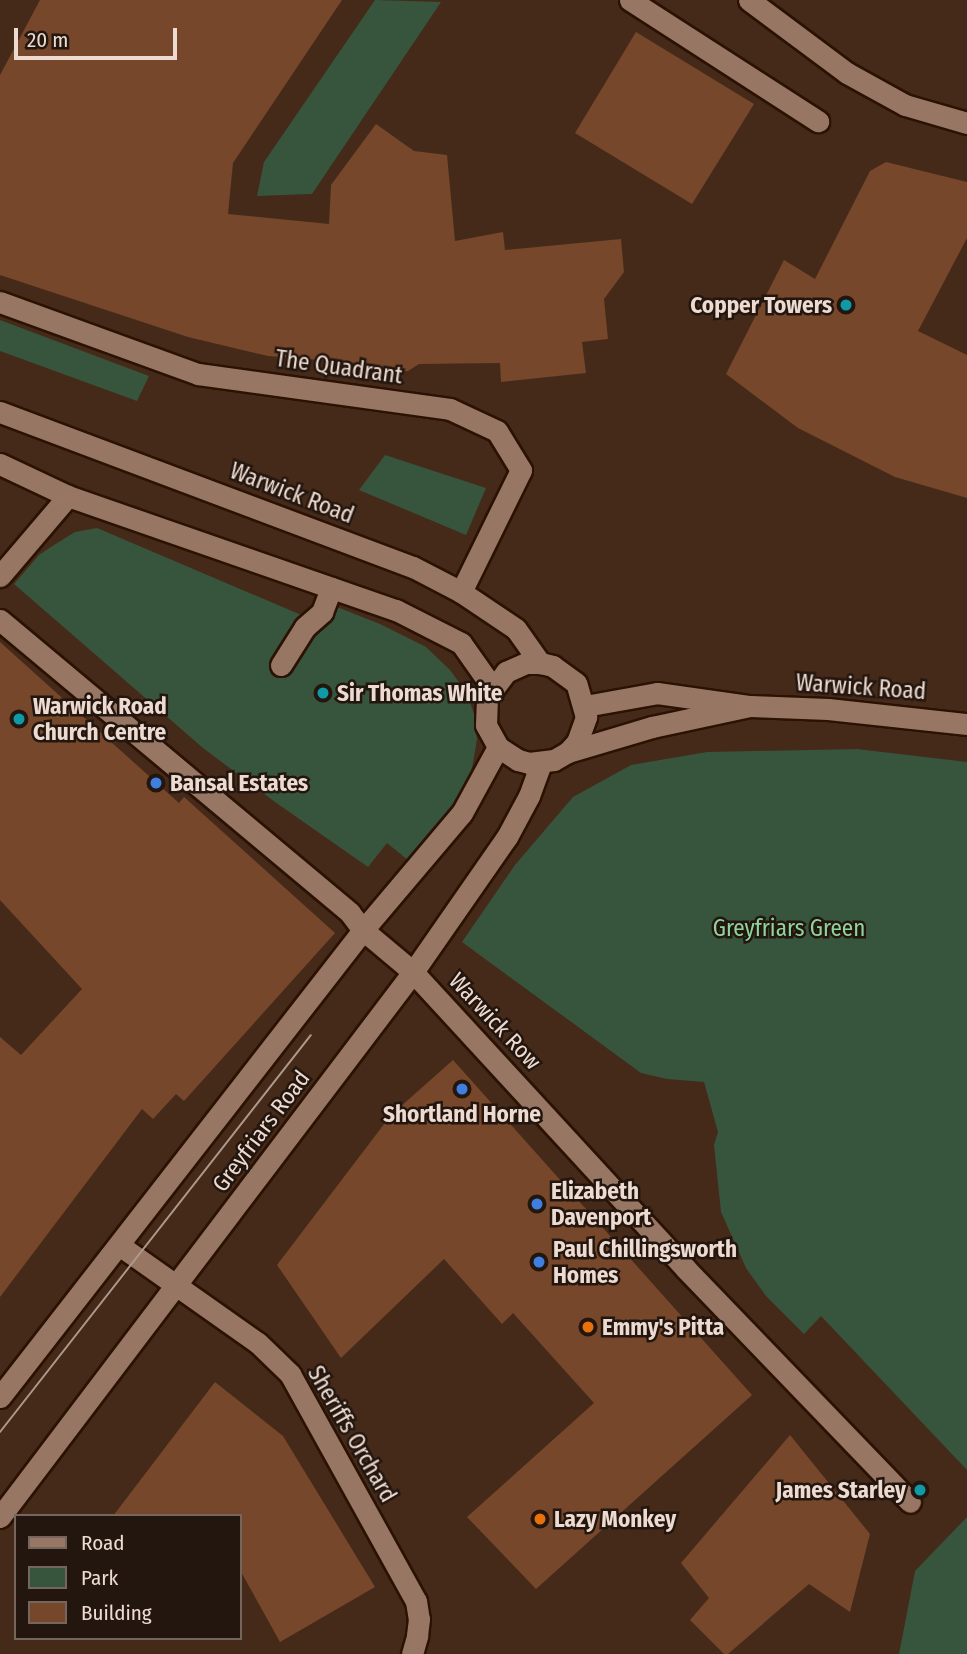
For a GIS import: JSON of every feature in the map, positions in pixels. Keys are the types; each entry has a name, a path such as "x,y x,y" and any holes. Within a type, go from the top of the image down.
{"street":[{"path":"630,0 818,121"},
{"path":"749,0 847,74 905,105 967,123"},
{"name":"The Quadrant","path":"0,302 198,374 450,409 497,431 521,470 461,592"},
{"name":"Warwick Road","path":"0,412 413,567 461,592 516,629 540,663 553,666 576,683 585,706 657,693 750,706 828,709 967,724"},
{"path":"0,464 68,496 396,610 461,643 492,687"},
{"path":"0,576 68,496"},
{"path":"281,665 305,627 322,612 331,588"},
{"name":"Warwick Row","path":"0,620 350,913 363,930 413,972 686,1269 910,1502"},
{"path":"540,663 517,666 506,672 492,687 485,712 491,737 498,747 518,760 541,763"},
{"path":"568,752 583,732 585,706"},
{"name":"Warwick Road","path":"541,763 568,752 652,727 750,706"},
{"name":"Greyfriars Road","path":"0,1397 363,930 462,813 498,747"},
{"name":"Greyfriars Road","path":"0,1517 413,972 507,837 529,796 541,763"},
{"name":"Sheriffs Orchard","path":"119,1245 258,1343 290,1374 416,1601 419,1619 414,1645"}],"green space":[{"path":"375,0 441,2 312,194 257,196 264,162"},
{"path":"0,320 149,376 137,401 0,351"},
{"path":"385,455 486,488 466,535 359,490"},
{"path":"97,528 313,620 332,605 380,624 426,647 450,670 467,693 474,714 477,739 473,763 469,780 458,803 414,865 387,843 368,867 275,802 203,748 14,584 39,555 75,532"},
{"name":"Greyfriars Green","path":"857,749 967,762 967,1470 821,1316 804,1334 766,1296 746,1268 721,1212 714,1145 718,1132 704,1082 667,1079 641,1073 462,942 515,865 573,797 631,765 707,752"},
{"path":"967,1517 967,1654 899,1654 915,1571"}],"building":[{"path":"40,0 342,0 233,163 228,214 329,224 331,185 376,124 414,151 447,155 455,241 503,232 505,250 621,239 624,272 604,299 608,339 582,342 586,373 501,382 500,363 419,364 408,371 392,372 371,364 268,356 188,337 0,275 0,75"},
{"path":"636,32 754,104 692,204 575,133"},
{"name":"Copper Towers","path":"886,162 967,182 967,238 918,331 967,355 967,498 895,477 798,428 726,374 784,260 815,279 870,171"},
{"path":"0,642 179,803 184,797 335,933 184,1101 176,1094 153,1119 142,1109 0,1297 0,1037 21,1055 82,989 0,900"},
{"path":"453,1060 752,1395 536,1589 467,1517 594,1403 513,1313 502,1324 444,1259 341,1358 277,1265 391,1115"},
{"path":"215,1382 283,1436 375,1587 280,1642 242,1574 242,1514 115,1514"},
{"path":"790,1435 870,1534 850,1612 809,1584 728,1654 724,1654 690,1620 709,1598 681,1563"}],"tram line":[{"path":"0,1432 311,1035"}],"place":[{"name":"Copper Towers","path":"846,305"},
{"name":"Sir Thomas White","path":"323,693"},
{"name":"Warwick Road Church Centre","path":"19,719"},
{"name":"Bansal Estates","path":"156,783"},
{"name":"Shortland Horne","path":"462,1089"},
{"name":"Elizabeth Davenport","path":"537,1204"},
{"name":"Paul Chillingsworth Homes","path":"539,1262"},
{"name":"Emmy's Pitta","path":"588,1327"},
{"name":"James Starley","path":"920,1490"},
{"name":"Lazy Monkey","path":"540,1519"}]}
